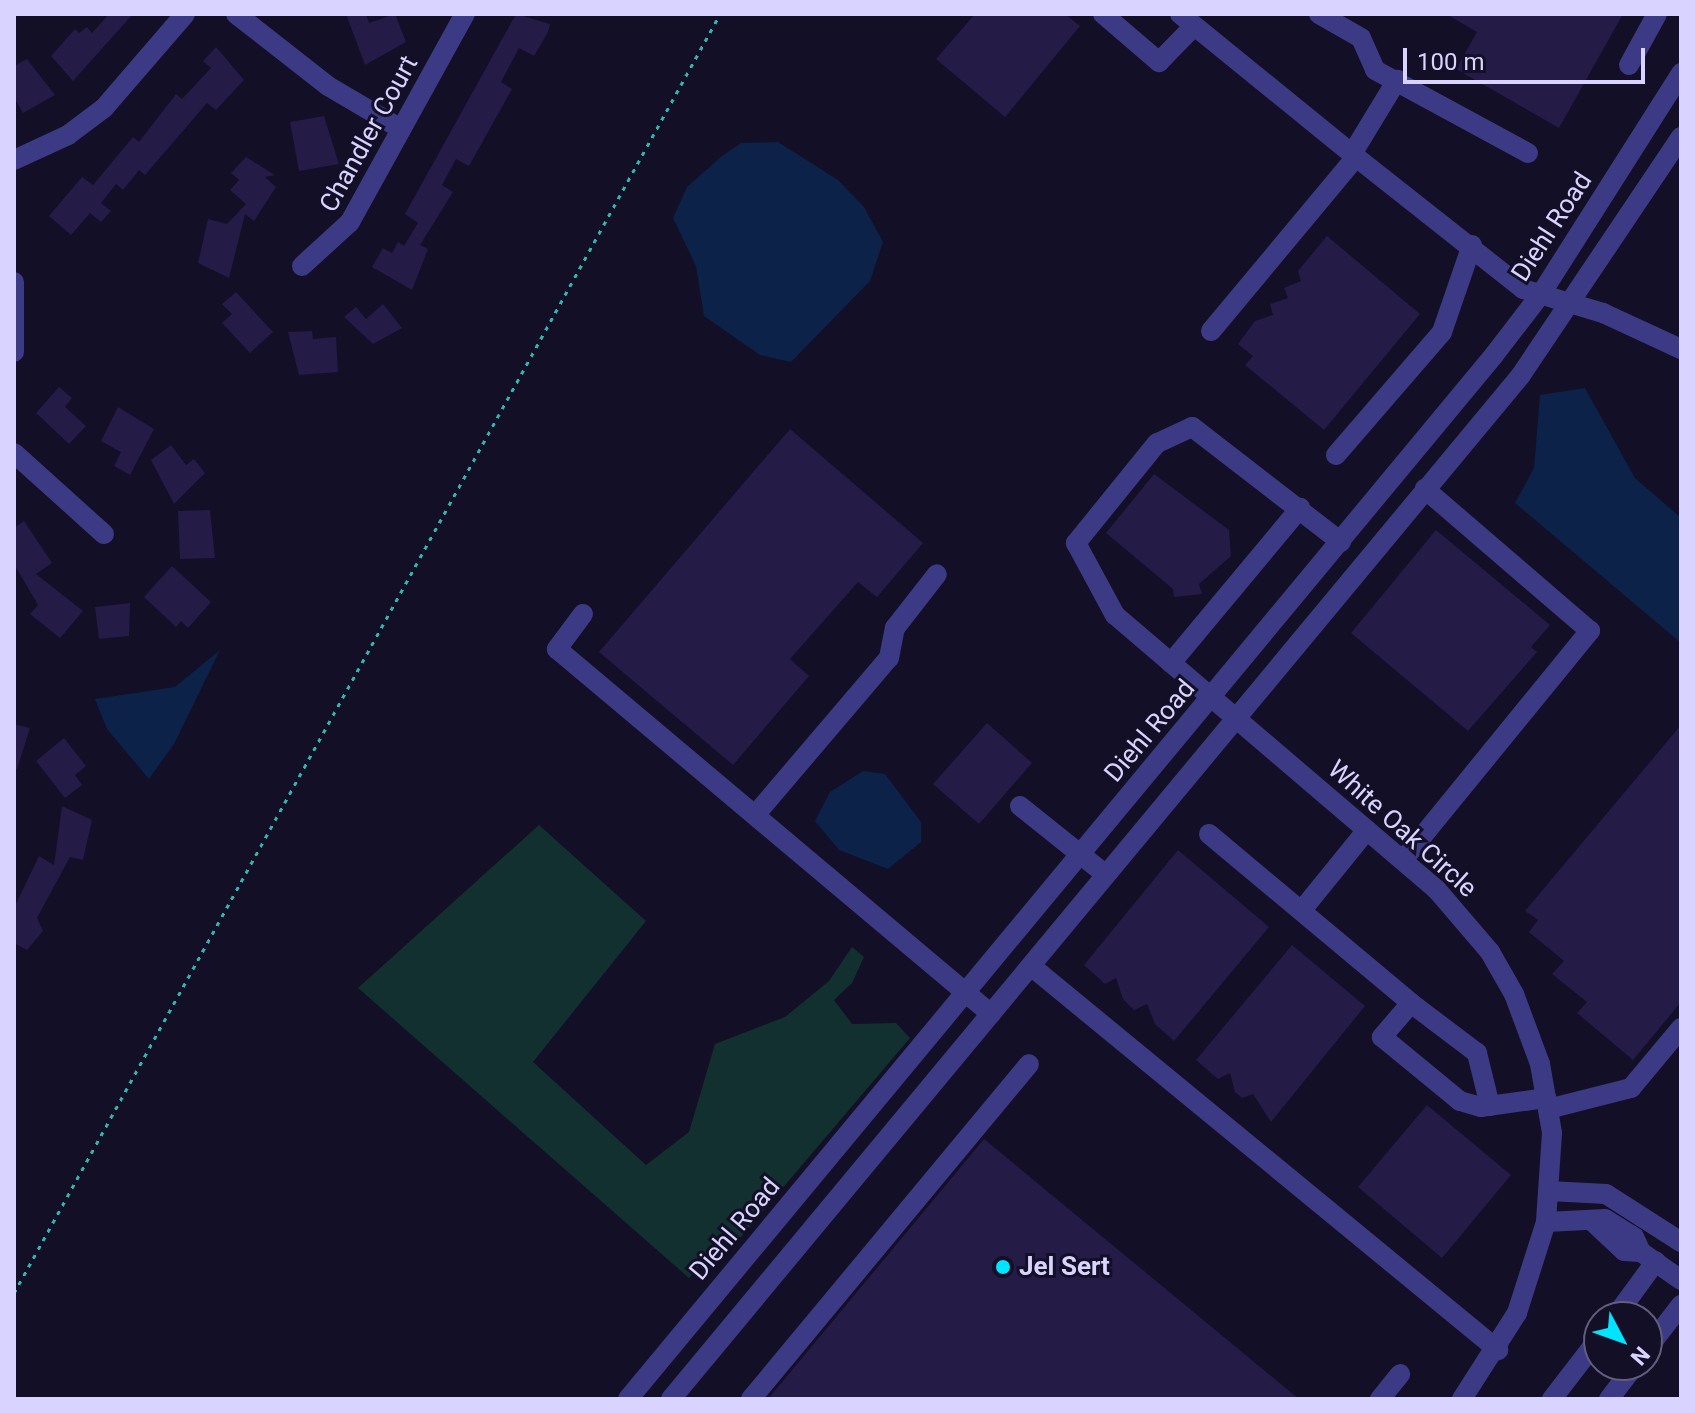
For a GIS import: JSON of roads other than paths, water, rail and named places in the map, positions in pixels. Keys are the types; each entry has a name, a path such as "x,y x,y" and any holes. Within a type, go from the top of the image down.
{"street":[{"path":"14,160 68,135 104,108 185,14"},
{"path":"236,14 328,86 401,129"},
{"name":"Chandler Court","path":"302,266 342,235 465,14"},
{"path":"1103,14 1159,62 1187,20 1354,156 1472,245 1523,289 1574,304 1678,343"},
{"path":"1319,14 1361,38 1375,70 1528,153"},
{"path":"1629,65 1657,14"},
{"name":"Diehl Road","path":"628,1399 1341,542 1541,294 1681,73"},
{"path":"1211,331 1354,156 1397,80"},
{"path":"671,1399 1236,719 1574,304 1681,137"},
{"path":"1336,455 1442,332 1472,245"},
{"path":"14,282 14,352"},
{"name":"White Oak Circle","path":"1300,508 1192,427 1157,443 1115,488 1080,532 1079,557 1115,615 1403,860 1465,919 1503,973 1532,1039 1547,1103 1549,1191 1546,1222 1528,1287 1498,1350 1462,1399"},
{"path":"14,453 104,534"},
{"path":"1403,860 1590,631 1425,489"},
{"path":"1171,663 1300,508 1341,542"},
{"path":"756,814 889,658 895,628 937,574"},
{"path":"583,614 557,649 991,1014"},
{"path":"1020,806 1106,875"},
{"path":"1302,910 1367,830"},
{"path":"1209,834 1411,1003 1477,1053 1490,1106"},
{"path":"1031,966 1498,1350"},
{"path":"1411,1003 1382,1037 1460,1101 1490,1106 1547,1103 1631,1088 1681,1028"},
{"path":"751,1399 1029,1064"},
{"path":"1549,1191 1606,1194 1681,1242"},
{"path":"1546,1222 1593,1222 1620,1226 1649,1256 1681,1280"},
{"path":"1624,1301 1649,1256"},
{"path":"1663,1328 1681,1305"},
{"path":"1552,1399 1583,1359"},
{"path":"1380,1399 1400,1374"},
{"path":"1609,1399 1623,1381"}],"water":[{"path":"778,142 838,180 864,207 883,242 870,281 791,362 760,355 704,316 696,266 673,218 687,187 722,156 741,143"},
{"path":"1585,388 1635,478 1681,518 1681,643 1515,503 1534,468 1540,395"},
{"path":"220,650 174,744 149,779 107,729 95,699 175,687"},
{"path":"863,771 885,774 921,822 921,842 888,869 839,850 815,821 830,792"}],"place":[{"name":"Jel Sert","path":"1003,1267"}]}
